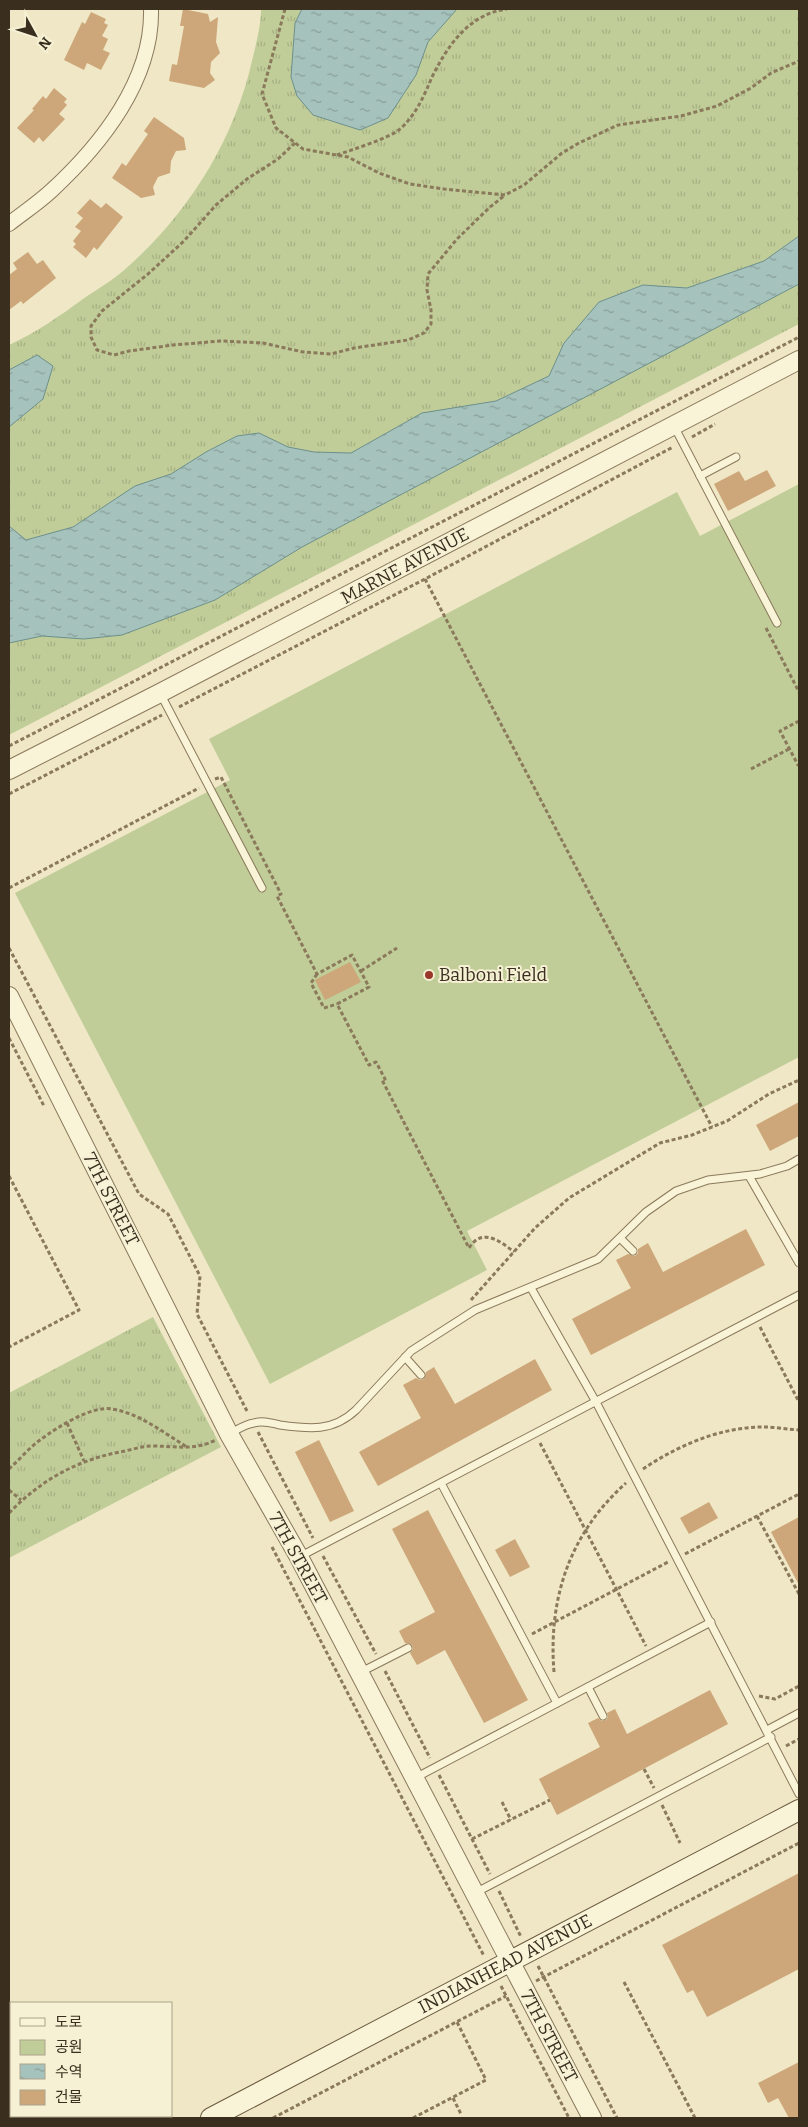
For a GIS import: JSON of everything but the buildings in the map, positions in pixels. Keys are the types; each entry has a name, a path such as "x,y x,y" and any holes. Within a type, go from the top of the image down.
{"main road":[{"name":"INDIANHEAD AVENUE","path":"211,2118 799,1810"}],"street":[{"path":"9,224 50,192 107,128 128,95 145,58 151,9"},
{"name":"MARNE AVENUE","path":"9,770 799,360"},
{"name":"7TH STREET","path":"9,996 220,1438 298,1557 474,1893 496,1939 501,1966 592,2118"}],"lane":[{"path":"674,426 777,623"},
{"path":"700,476 736,457"},
{"path":"160,693 262,888"},
{"path":"220,1438 253,1423 267,1422 311,1429 337,1424 348,1418 411,1351 475,1310 598,1259 621,1239 646,1212 676,1190 708,1180 749,1176 787,1166 799,1159"},
{"path":"749,1176 799,1263"},
{"path":"621,1239 633,1251"},
{"path":"530,1288 596,1402 778,1750 799,1794"},
{"path":"298,1557 799,1296"},
{"path":"405,1357 421,1375"},
{"path":"441,1483 556,1703"},
{"path":"414,1778 711,1622"},
{"path":"359,1673 408,1648"},
{"path":"588,1687 603,1716"},
{"path":"767,1730 799,1713"},
{"path":"474,1893 771,1737"},
{"path":"9,2066 10,2073"}],"path":[{"path":"285,9 262,94 276,128 303,149 348,157 378,173 410,184 506,195"},
{"path":"337,155 400,130 418,108 434,74 461,31 478,18 498,10 507,9"},
{"path":"295,143 278,159 247,179 216,205 184,241 148,274 102,311 91,326 91,337 97,350 114,356 129,351 221,341 264,343 303,352 331,354 354,348 408,340 424,333 430,324 431,310 427,290 428,274 458,239 489,208 506,195 524,185 562,153 618,124 681,116 717,106 751,88 771,73 799,61"},
{"path":"9,746 799,337"},
{"path":"9,794 425,579 716,424"},
{"path":"425,579 712,1127"},
{"path":"799,721 780,731 799,764"},
{"path":"751,769 790,749"},
{"path":"9,888 221,777 281,894 277,896 317,974"},
{"path":"9,948 139,1194 168,1214 200,1276 197,1314 495,1882 516,1929 530,1951 617,2118"},
{"path":"361,971 397,948"},
{"path":"352,955 369,987 338,1004 324,1008 311,983 317,974 352,955"},
{"path":"338,1004 369,1065 376,1062 385,1079 382,1080 469,1248 473,1242 490,1237 499,1240 514,1252"},
{"path":"9,1038 45,1108"},
{"path":"470,1300 536,1228 569,1198 660,1143 692,1135 726,1121 769,1094 799,1080"},
{"path":"9,1176 79,1310 9,1347"},
{"path":"756,1318 799,1402"},
{"path":"9,1469 39,1441 67,1424 90,1411 110,1408 129,1414 189,1448"},
{"path":"67,1424 84,1461"},
{"path":"556,1703 552,1656 559,1586 570,1558 585,1530 612,1495 634,1475 686,1445 728,1431 762,1427 798,1430"},
{"path":"535,1433 650,1654"},
{"path":"9,1513 21,1500 59,1474 84,1461 150,1446 202,1447 220,1438"},
{"path":"9,1490 21,1500"},
{"path":"523,1639 799,1494"},
{"path":"757,1516 799,1594"},
{"path":"271,1544 478,1948 501,1966 570,2118"},
{"path":"748,1694 775,1699 799,1686"},
{"path":"778,1750 799,1740"},
{"path":"472,1840 550,1800"},
{"path":"502,1802 511,1820"},
{"path":"624,1982 695,2118"},
{"path":"413,2118 486,2080 457,2022"},
{"path":"453,2098 461,2114"}],"green space":[{"path":"261,9 799,9 799,324 9,735 9,345 47,324 121,273 173,220 191,196 222,145 234,118 252,61"},
{"name":"Balboni Field","path":"799,484 799,1057 467,1231 487,1270 270,1384 15,893 230,780 209,739 677,492 700,536"},
{"path":"153,1317 221,1447 9,1558 9,1393"}],"water":[{"path":"302,9 457,9 428,42 416,75 388,118 360,130 313,115 297,96 291,77 295,23"},
{"path":"799,236 799,284 302,547 215,600 122,635 84,639 42,636 9,643 9,526 26,540 73,527 135,486 171,474 206,452 237,436 259,433 288,447 314,452 351,453 422,413 496,401 549,376 564,343 599,302 643,285 687,288 764,261"},
{"path":"37,355 53,366 43,399 9,427 9,370"}],"place":[{"name":"Balboni Field","path":"429,975"}]}
